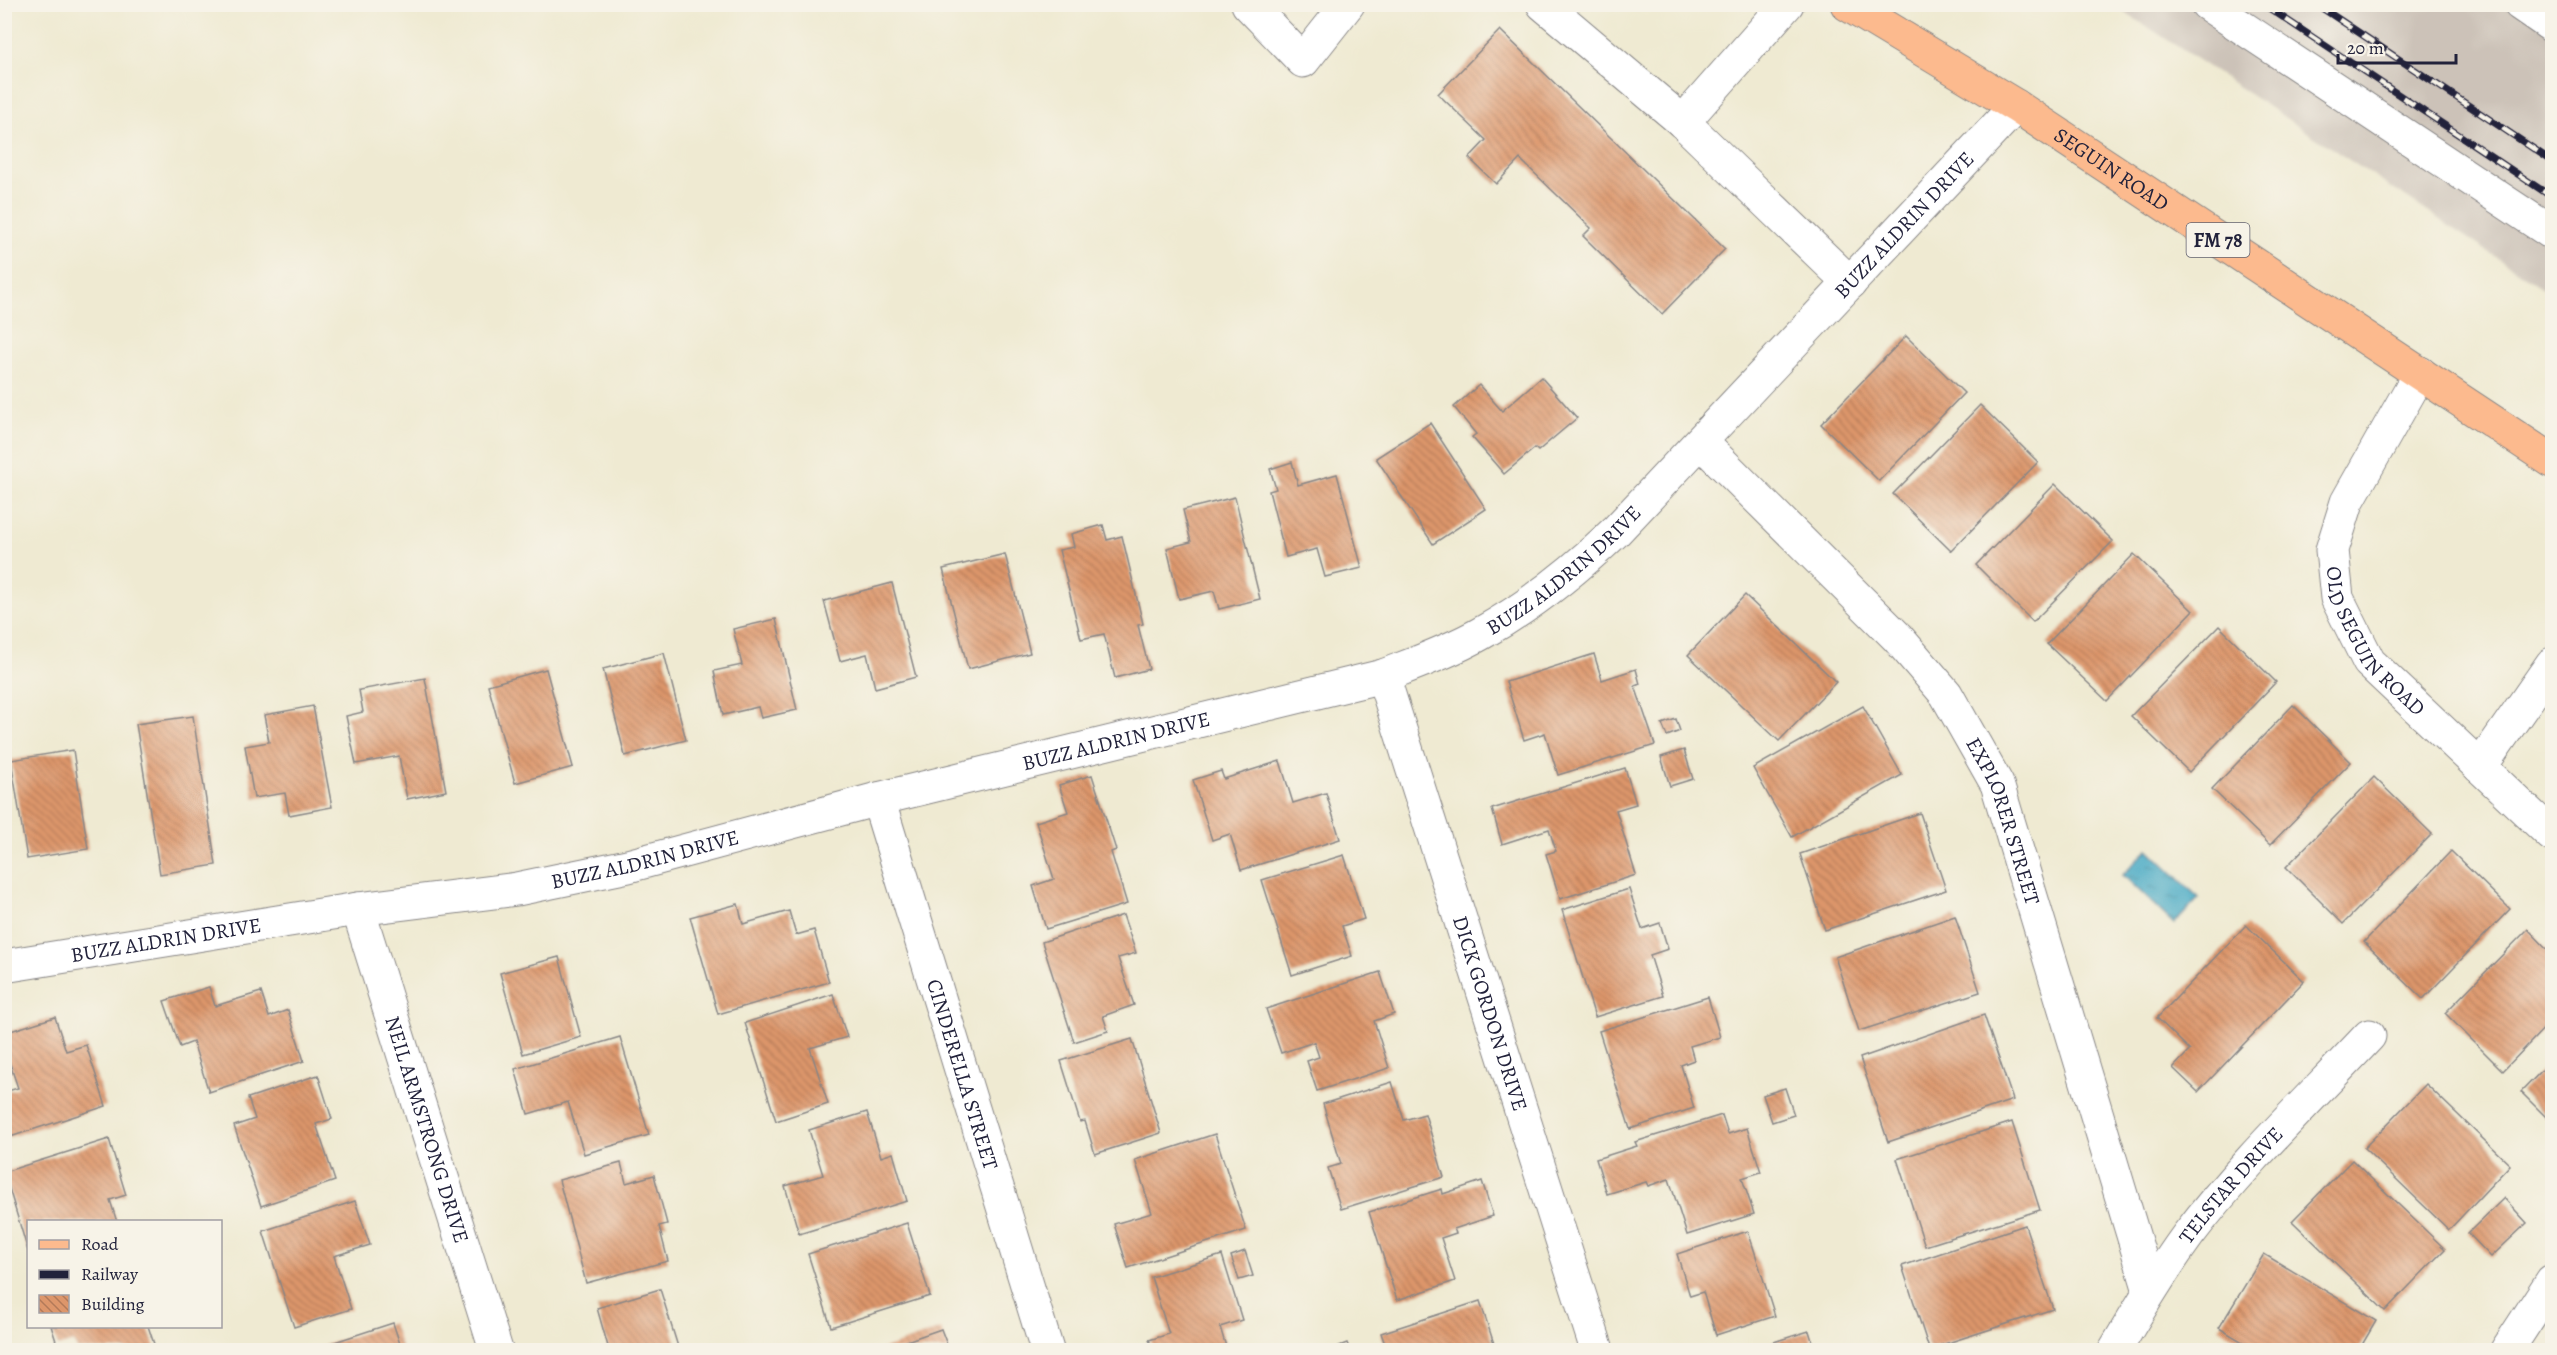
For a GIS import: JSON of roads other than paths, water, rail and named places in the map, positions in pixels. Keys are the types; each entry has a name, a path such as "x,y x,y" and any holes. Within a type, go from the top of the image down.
{"main road":[{"name":"SEGUIN ROAD","path":"1847,4 2016,106 2553,461"}],"street":[{"path":"1248,4 1303,61 1348,4"},
{"path":"1542,4 1683,122 1850,283"},
{"path":"1683,122 1787,4"},
{"path":"2207,4 2553,233"},
{"path":"2520,4 2553,26"},
{"name":"BUZZ ALDRIN DRIVE","path":"4,966 358,909 517,889 628,866 878,799 1383,676 1479,635 1528,605 1574,571 1607,539 2016,106"},
{"name":"OLD SEGUIN ROAD","path":"2420,373 2347,502 2332,550 2337,598 2369,662 2553,835"},
{"name":"EXPLORER STREET","path":"1701,442 1897,637 1946,694 1966,725 1997,783 2150,1291"},
{"path":"2480,767 2553,664"},
{"name":"DICK GORDON DRIVE","path":"1383,676 1597,1350"},
{"name":"CINDERELLA STREET","path":"878,799 1047,1350"},
{"name":"NEIL ARMSTRONG DRIVE","path":"358,909 496,1350"},
{"name":"TELSTAR DRIVE","path":"2115,1350 2150,1291 2196,1226 2262,1149 2369,1036"},
{"path":"2507,1350 2553,1281"}],"water":[{"path":"2148,849 2199,898 2174,924 2123,875"}],"railway":[{"path":"2263,4 2552,197"},
{"path":"2316,4 2552,161"}]}
